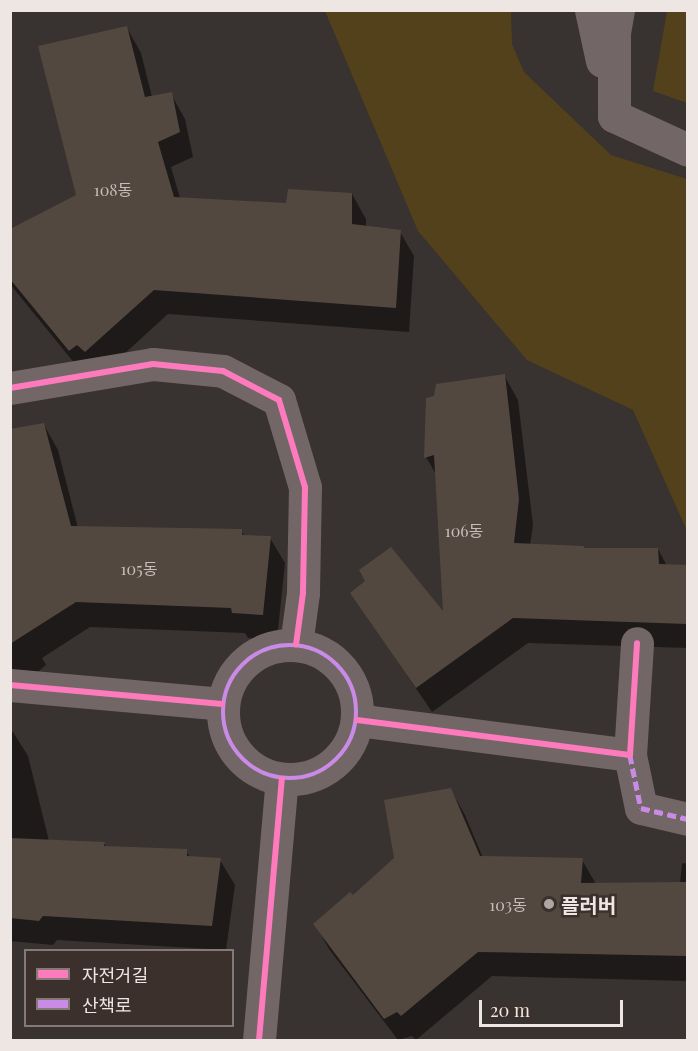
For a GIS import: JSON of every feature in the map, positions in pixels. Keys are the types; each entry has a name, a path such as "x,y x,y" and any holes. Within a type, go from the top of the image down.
{"street":[{"path":"591,10 614,116"},
{"path":"614,116 614,32 618,10"},
{"path":"614,116 687,150"},
{"path":"10,388 153,364 223,371 279,400 305,487 303,593 296,645"},
{"path":"637,642 630,755 641,808 687,819"},
{"path":"296,645 319,651 336,663 349,680 356,700 357,720 351,741 339,758 322,771 302,778 282,779 261,773 243,761 230,745 223,724 222,704 228,683 240,666 257,653 277,646 296,645"},
{"path":"10,685 222,704"},
{"path":"357,720 630,755"},
{"path":"259,1041 282,779"}],"shaded area":[{"path":"325,11 511,11 512,44 524,72 611,155 687,179 687,531 633,410 527,360 418,231"},
{"path":"667,11 687,11 687,103 653,91"}],"building":[{"path":"127,26 145,97 172,92 180,132 158,142 174,197 286,203 288,189 352,193 352,224 401,230 396,308 154,290 85,352 77,345 69,351 10,279 10,229 76,195 38,46"},
{"path":"505,374 519,499 514,543 584,546 584,548 658,548 659,564 687,565 687,624 513,618 416,688 350,593 365,581 359,570 391,547 443,611 434,455 424,458 426,398 434,396 436,384"},
{"path":"44,423 71,526 242,529 242,535 271,536 263,615 232,613 231,608 76,602 10,644 10,429"},
{"path":"451,788 480,856 583,858 581,883 687,882 687,956 478,952 401,1016 397,1012 384,1019 313,924 350,892 353,895 394,858 384,800"},
{"path":"10,838 105,842 104,846 187,849 187,856 221,858 212,926 43,916 39,921 10,918"}],"marked path":[{"path":"290,645 316,650 337,665 352,686 357,712 352,738 337,759 316,774 290,779 264,774 243,759 228,738 223,712 228,686 243,665 264,650 290,645"},
{"path":"630,755 641,808 688,819"}],"cycle path":[{"path":"10,388 153,364 223,371 279,400 305,487 303,593 296,645"},
{"path":"357,720 630,755 637,643"},
{"path":"10,685 222,704"},
{"path":"259,1040 282,779"}],"place":[{"name":"플러버","path":"549,904"}]}
